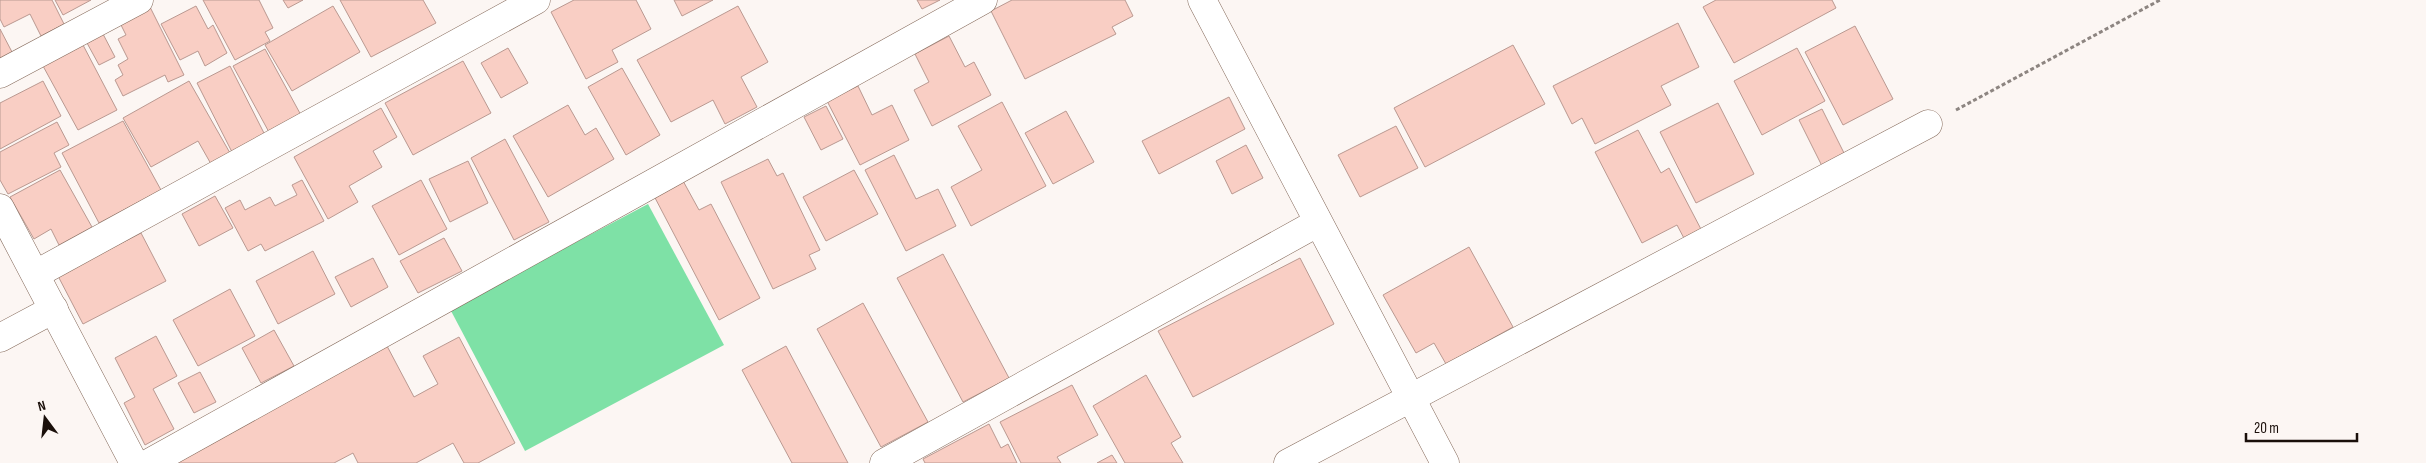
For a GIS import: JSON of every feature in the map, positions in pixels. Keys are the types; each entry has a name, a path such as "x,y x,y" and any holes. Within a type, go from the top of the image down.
{"street":[{"path":"0,74 139,0"},
{"path":"36,274 536,0"},
{"path":"149,463 983,0"},
{"path":"1202,0 1317,223 1445,463"},
{"path":"1288,463 1928,124"},
{"path":"0,208 134,463"},
{"path":"884,463 1317,223"},
{"path":"0,338 54,309"}],"path":[{"path":"1928,124 2160,0"}],"green space":[{"path":"648,204 724,345 525,451 450,309"}],"building":[{"path":"0,0 52,0 64,24 41,36 30,14 4,27 0,19"},
{"path":"55,0 91,0 63,15"},
{"path":"203,0 259,0 273,28 265,32 270,41 235,60"},
{"path":"283,0 303,0 288,8"},
{"path":"340,0 423,0 436,23 371,57"},
{"path":"574,0 636,0 651,29 612,50 618,62 586,79 551,12"},
{"path":"674,0 713,0 682,16"},
{"path":"917,0 940,0 922,9"},
{"path":"1012,0 1125,0 1133,16 1112,27 1116,34 1025,79 991,11"},
{"path":"1716,0 1832,0 1836,8 1734,63 1703,7"},
{"path":"149,5 184,75 168,82 165,75 123,96 115,80 123,75 118,65 128,59 118,39 126,35 119,21"},
{"path":"196,6 208,29 213,25 227,53 205,66 198,51 180,60 161,24"},
{"path":"333,6 360,52 292,91 265,45"},
{"path":"738,6 768,62 741,77 757,107 725,124 713,100 671,122 637,60"},
{"path":"1678,23 1699,67 1661,86 1671,105 1595,144 1582,118 1572,124 1553,86"},
{"path":"1855,26 1893,99 1843,125 1805,52"},
{"path":"0,29 12,52 0,59"},
{"path":"103,34 115,57 99,65 87,43"},
{"path":"949,36 965,67 974,62 991,95 932,126 914,90 929,82 915,54"},
{"path":"83,45 117,110 78,130 43,66"},
{"path":"1513,45 1545,104 1425,167 1394,108"},
{"path":"508,48 528,83 501,98 481,63"},
{"path":"1797,48 1825,101 1762,135 1734,81"},
{"path":"265,49 302,117 270,134 233,66"},
{"path":"463,61 491,113 413,155 385,103"},
{"path":"230,66 267,139 234,156 197,83"},
{"path":"622,68 660,135 626,155 588,87"},
{"path":"43,81 61,116 0,149 0,103"},
{"path":"189,81 230,153 211,164 198,141 151,167 123,118"},
{"path":"858,86 872,115 892,105 909,140 860,165 827,101"},
{"path":"1229,97 1245,129 1159,174 1142,141"},
{"path":"1002,102 1046,186 971,226 951,187 982,170 958,126"},
{"path":"1718,103 1754,174 1696,203 1660,132"},
{"path":"568,105 585,135 596,128 614,159 548,197 513,136"},
{"path":"826,106 843,139 821,150 804,117"},
{"path":"381,108 397,137 373,151 382,167 349,186 358,202 328,219 294,157"},
{"path":"1822,109 1845,155 1822,166 1799,120"},
{"path":"1066,111 1094,162 1053,184 1025,133"},
{"path":"123,121 161,190 99,223 62,153"},
{"path":"57,122 69,145 54,153 61,167 8,194 0,180 0,152"},
{"path":"1396,126 1418,168 1360,197 1338,155"},
{"path":"1638,130 1661,173 1669,168 1703,233 1686,242 1677,225 1642,243 1595,152"},
{"path":"505,139 549,222 514,240 471,158"},
{"path":"1246,145 1263,178 1232,194 1216,161"},
{"path":"894,155 916,199 938,189 956,226 906,251 865,170"},
{"path":"768,159 777,176 783,173 820,250 809,255 816,269 773,289 721,182"},
{"path":"468,161 488,203 450,222 429,179"},
{"path":"60,170 92,227 59,245 51,229 34,239 10,197"},
{"path":"854,170 878,214 826,241 803,197"},
{"path":"682,179 699,210 711,204 760,298 719,320 653,194"},
{"path":"302,180 324,221 265,251 261,244 248,251 225,208 240,200 245,210 270,197 275,206 297,195 292,185"},
{"path":"421,180 447,229 399,255 372,206"},
{"path":"215,196 233,228 199,246 182,214"},
{"path":"141,233 166,281 83,324 58,276"},
{"path":"444,238 462,271 418,293 400,261"},
{"path":"1469,247 1513,327 1446,364 1434,343 1416,353 1383,295"},
{"path":"313,251 335,294 278,324 256,281"},
{"path":"943,254 1009,378 963,402 897,278"},
{"path":"373,258 388,287 351,307 335,277"},
{"path":"1300,258 1334,324 1193,397 1158,331"},
{"path":"230,289 255,336 198,366 173,320"},
{"path":"863,303 928,422 881,447 817,329"},
{"path":"274,330 294,366 261,383 242,348"},
{"path":"156,336 177,376 153,389 174,429 145,445 124,403 135,397 115,358"},
{"path":"459,337 515,443 478,463 464,463 453,443 416,463 358,463 353,453 334,463 177,463 387,346 414,397 438,384 423,356"},
{"path":"786,346 848,463 792,463 742,370"},
{"path":"200,372 216,402 194,413 178,383"},
{"path":"1146,375 1181,437 1171,443 1183,463 1125,463 1093,406"},
{"path":"1072,385 1098,435 1057,457 1061,463 1021,463 1000,422"},
{"path":"989,424 1001,448 1008,444 1017,463 925,463 923,459"},
{"path":"1112,455 1117,463 1097,463"}]}
